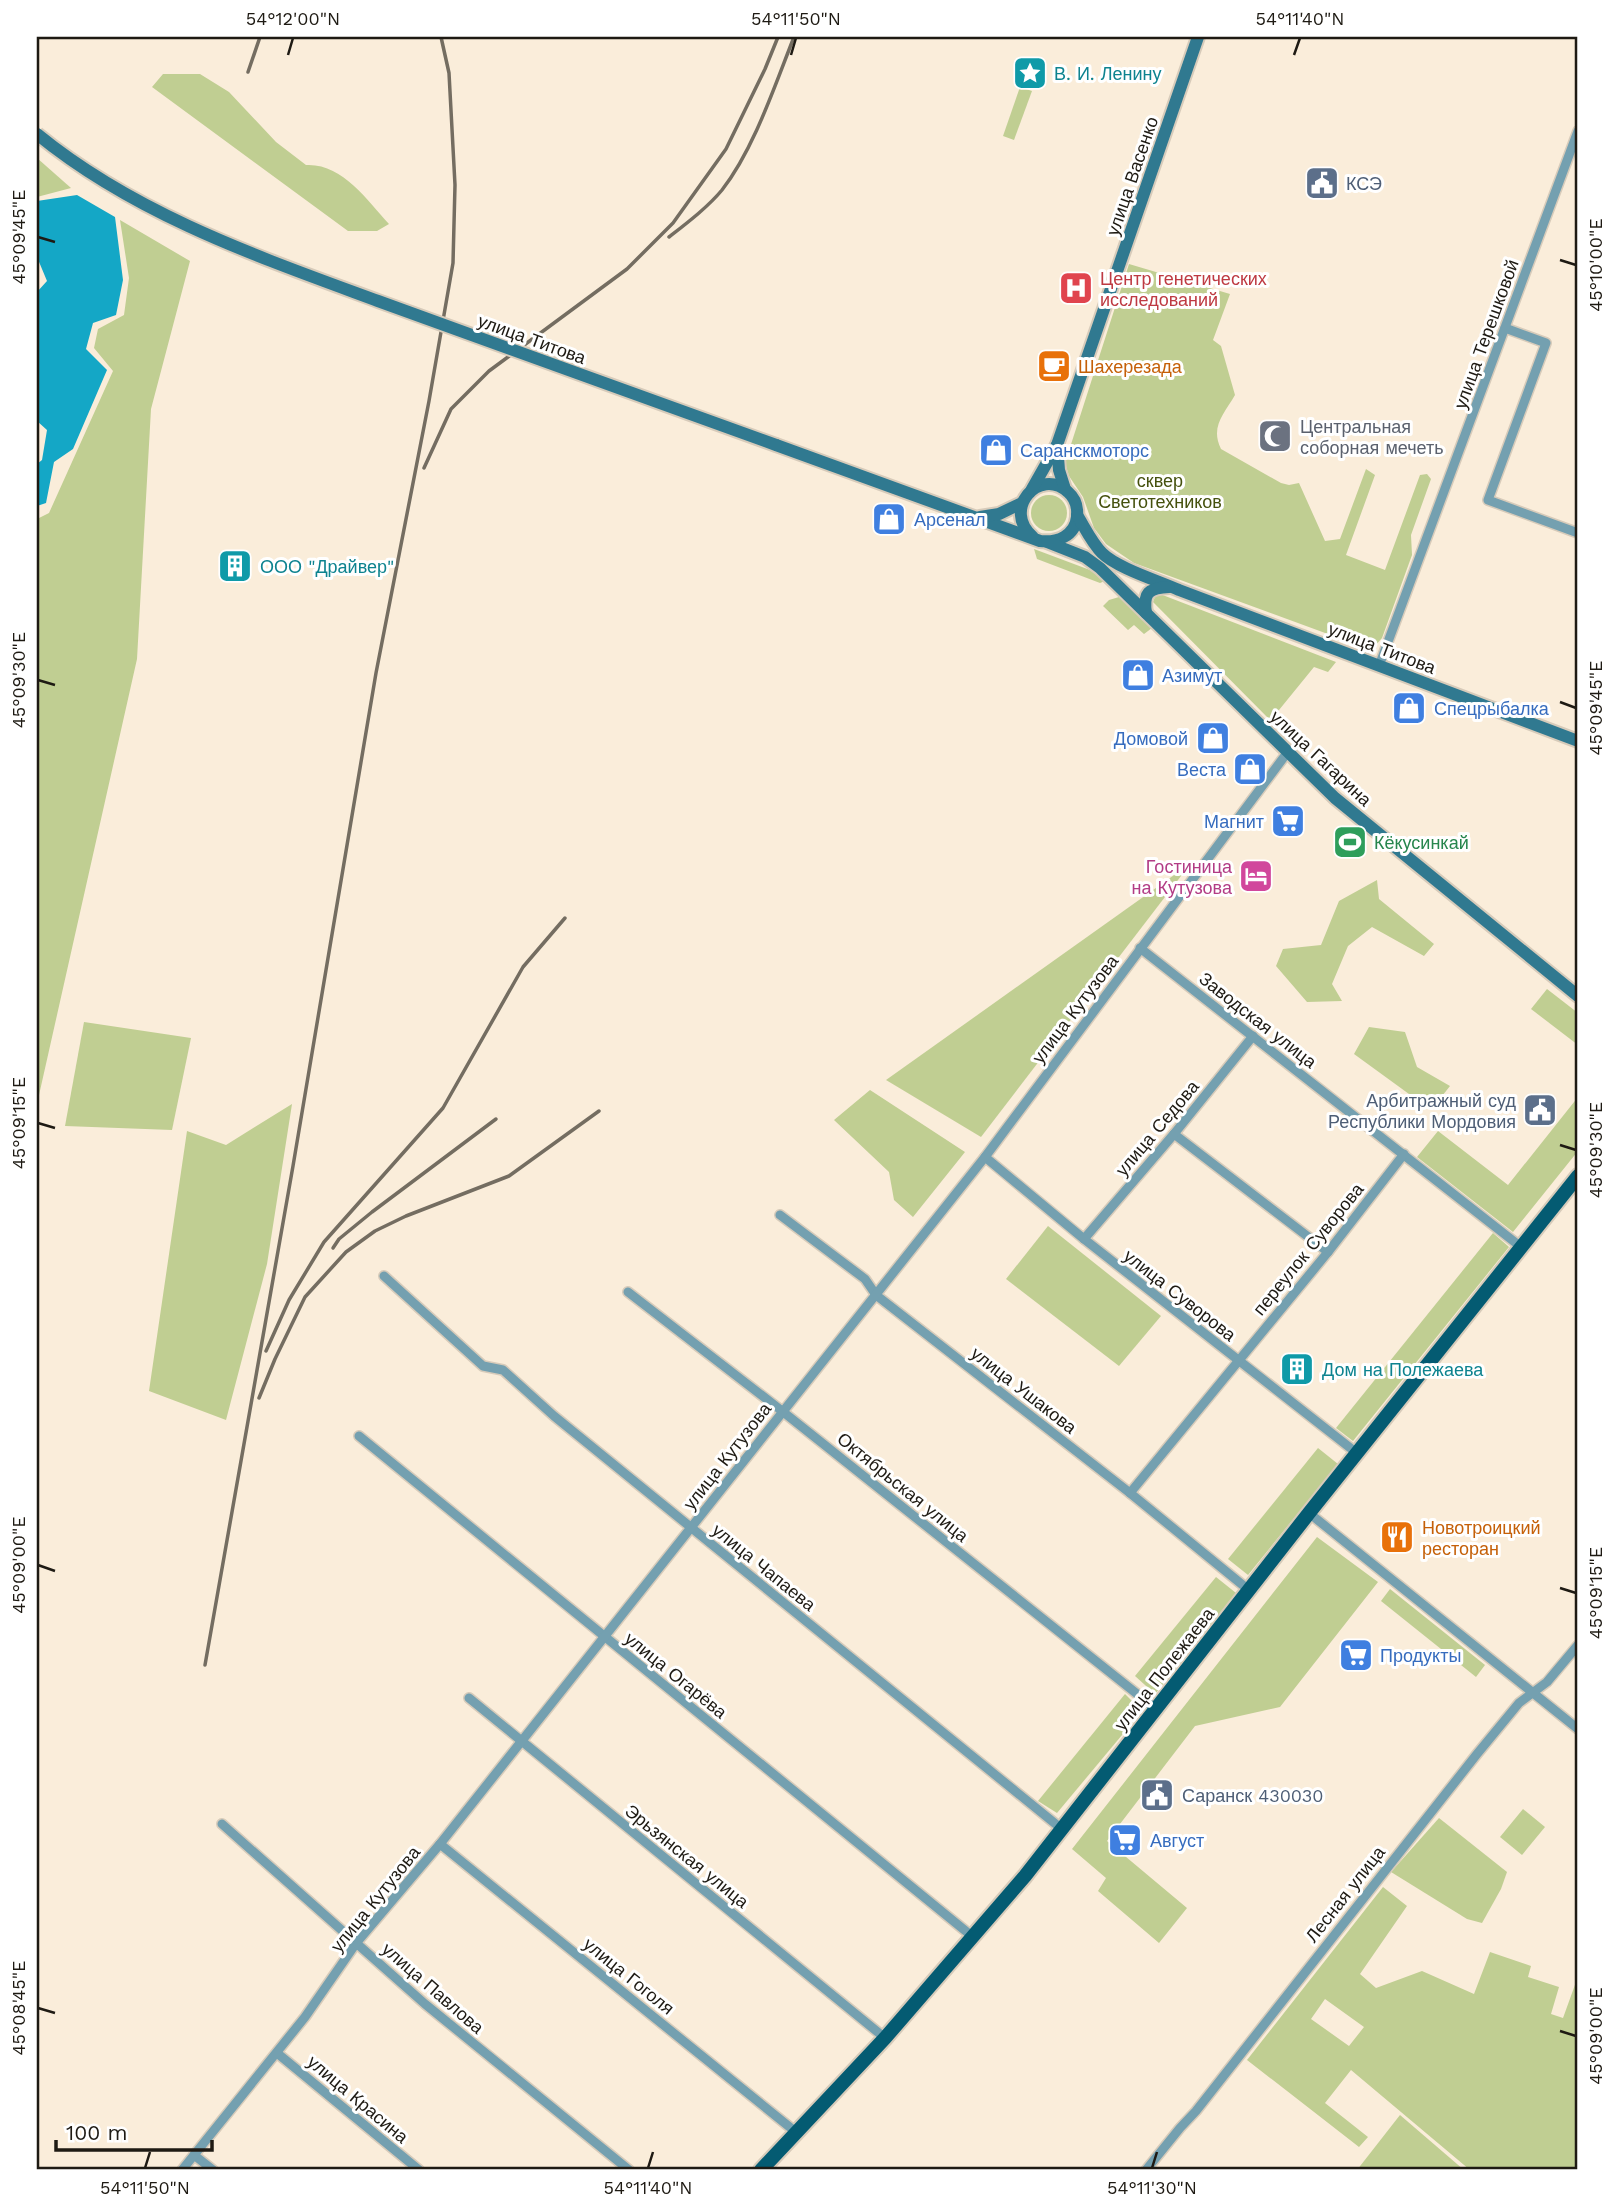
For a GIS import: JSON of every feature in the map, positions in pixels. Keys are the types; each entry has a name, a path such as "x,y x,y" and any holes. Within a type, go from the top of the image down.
{"main road":[{"name":"улица Васенко","path":"1032,489 1057,445 1198,37"},
{"name":"улица Титова","path":"37,134 99,177 150,207 255,255 474,337 1033,537"},
{"name":"улица Васенко","path":"1057,445 1059,470 1065,489"},
{"path":"1049,484 1065,489 1075,501 1077,515 1073,527 1065,537 1047,542 1033,537 1027,532 1020,518 1022,503 1032,489 1049,484"},
{"path":"976,517 999,513 1022,503"},
{"name":"улица Титова","path":"1077,515 1104,556 1116,563 1578,741"},
{"name":"улица Гагарина","path":"1047,542 1085,557 1100,568 1335,798 1578,996"},
{"path":"1096,546 1116,583"},
{"path":"1146,613 1146,594 1153,589 1173,587"},
{"name":"улица Полежаева","path":"761,2170 886,2038 1063,1829 1309,1513 1578,1176"}],"street":[{"name":"улица Терешковой","path":"1379,666 1505,328 1574,154 1578,131"},
{"path":"1505,328 1546,343 1488,500 1578,533"},
{"name":"улица Кутузова","path":"182,2170 305,2017 357,1942 440,1844 985,1157 1287,753"},
{"name":"Заводская улица","path":"1140,948 1521,1247"},
{"name":"улица Седова","path":"1084,1239 1174,1135 1253,1036"},
{"path":"1174,1135 1328,1252"},
{"name":"переулок Суворова","path":"1130,1493 1328,1252 1404,1154"},
{"name":"улица Суворова","path":"985,1157 1084,1239 1358,1454"},
{"name":"улица Ушакова","path":"780,1215 865,1279 876,1295 1130,1493 1250,1591"},
{"name":"улица Чапаева","path":"384,1276 483,1366 503,1370 554,1416 1063,1829"},
{"name":"Октябрьская улица","path":"628,1292 1156,1709"},
{"name":"улица Огарёва","path":"359,1436 973,1937"},
{"path":"1309,1513 1578,1729"},
{"name":"Лесная улица","path":"1146,2170 1196,2111 1476,1754 1519,1703 1547,1682 1578,1645"},
{"name":"Эрьзянская улица","path":"469,1698 886,2038"},
{"name":"улица Павлова","path":"222,1824 425,2004 629,2170"},
{"name":"улица Гоголя","path":"440,1844 797,2133"},
{"name":"улица Красина","path":"277,2053 419,2170"},
{"path":"194,2155 213,2170"}],"green space":[{"path":"163,74 200,74 229,92 276,142 306,165 319,166 342,176 363,194 389,224 377,231 348,231 152,87"},
{"path":"1020,87 1032,91 1014,140 1003,136"},
{"path":"37,158 71,188 37,197"},
{"path":"120,220 190,261 151,409 137,659 37,1104 37,519 49,513 113,371 94,348 98,329 124,315 129,278"},
{"name":"сквер Светотехников","path":"1129,264 1230,294 1213,340 1221,346 1235,395 1218,427 1221,449 1281,483 1299,483 1325,541 1340,539 1366,469 1375,475 1346,555 1385,570 1420,475 1427,474 1431,479 1411,535 1412,555 1382,638 1375,646 1366,648 1134,563 1106,544 1094,528 1083,497 1069,476 1065,463"},
{"path":"1049,495 1062,500 1067,513 1062,526 1049,531 1036,526 1031,513 1036,500"},
{"path":"1034,549 1090,570 1105,581 1100,583 1037,559"},
{"path":"1156,594 1336,662 1328,672 1314,667 1279,710 1274,724 1153,602"},
{"path":"1119,597 1152,628 1144,634 1134,625 1128,630 1103,606 1109,600"},
{"path":"1191,863 981,1137 886,1080"},
{"path":"1377,880 1379,899 1434,944 1424,956 1372,927 1348,946 1332,984 1342,1001 1307,1002 1276,966 1283,949 1321,945 1339,901"},
{"path":"1547,989 1578,1013 1578,1045 1531,1009"},
{"path":"84,1022 191,1038 172,1130 65,1126"},
{"path":"1369,1027 1405,1032 1417,1067 1450,1086 1431,1110 1354,1054"},
{"path":"870,1090 965,1152 913,1217 894,1200 889,1172 834,1120"},
{"path":"1578,1097 1578,1151 1513,1232 1417,1157 1438,1131 1508,1185"},
{"path":"292,1104 267,1264 226,1420 149,1391 187,1131 226,1145"},
{"path":"1048,1226 1161,1316 1119,1366 1006,1279"},
{"path":"1493,1233 1509,1247 1353,1441 1336,1428"},
{"path":"1318,1448 1338,1464 1248,1575 1228,1559"},
{"path":"1317,1537 1378,1582 1280,1707 1195,1726 1107,1841 1187,1908 1159,1943 1098,1891 1106,1878 1072,1849"},
{"path":"1216,1577 1236,1593 1155,1694 1135,1676"},
{"path":"1390,1589 1485,1665 1476,1677 1381,1601"},
{"path":"1125,1694 1142,1711 1057,1813 1038,1801"},
{"path":"1523,1809 1545,1827 1522,1855 1500,1837"},
{"path":"1439,1818 1507,1872 1482,1923 1467,1919 1391,1872"},
{"path":"1383,1887 1407,1906 1360,1974 1376,1988 1422,1971 1474,1994 1490,1952 1531,1966 1528,1977 1559,1987 1551,2014 1563,2018 1576,1982 1578,1984 1578,2170 1470,2170 1351,2070 1325,2103 1368,2137 1359,2147 1247,2060","holes":["1325,1999 1364,2027 1349,2046 1311,2019"]},
{"path":"1400,2115 1464,2170 1357,2170"}],"water":[{"path":"77,195 115,217 123,280 116,315 93,323 86,349 107,370 73,449 54,462 46,503 37,506 37,464 42,460 47,430 37,421 37,292 47,281 37,257 37,201"}],"railway":[{"path":"248,72 260,37"},
{"path":"205,1665 376,673 453,263 455,185 449,73 441,37"},
{"path":"424,468 451,409 489,371 627,269 673,223 726,149 778,37"},
{"path":"669,237 710,203 734,174 763,116 794,37"},
{"path":"266,1351 289,1300 324,1242 443,1108 523,967 565,918"},
{"path":"259,1398 305,1297 346,1252 375,1231 406,1216 509,1176 599,1111"},
{"path":"333,1248 339,1239 372,1212 496,1119"}],"place":[{"name":"В. И. Ленину","path":"1030,73"},
{"name":"КСЭ","path":"1322,183"},
{"name":"Центр генетических исследований","path":"1076,288"},
{"name":"Шахерезада","path":"1054,366"},
{"name":"Центральная соборная мечеть","path":"1275,436"},
{"name":"Саранскмоторс","path":"996,450"},
{"name":"Арсенал","path":"889,519"},
{"name":"ООО \"Драйвер\"","path":"235,566"},
{"name":"Азимут","path":"1138,675"},
{"name":"Спецрыбалка","path":"1409,708"},
{"name":"Домовой","path":"1213,738"},
{"name":"Веста","path":"1250,769"},
{"name":"Магнит","path":"1288,821"},
{"name":"Кёкусинкай","path":"1350,842"},
{"name":"Гостиница на Кутузова","path":"1256,876"},
{"name":"Арбитражный суд Республики Мордовия","path":"1540,1110"},
{"name":"Дом на Полежаева","path":"1297,1369"},
{"name":"Новотроицкий ресторан","path":"1397,1537"},
{"name":"Продукты","path":"1356,1655"},
{"name":"Саранск 430030","path":"1157,1795"},
{"name":"Август","path":"1125,1840"}]}
